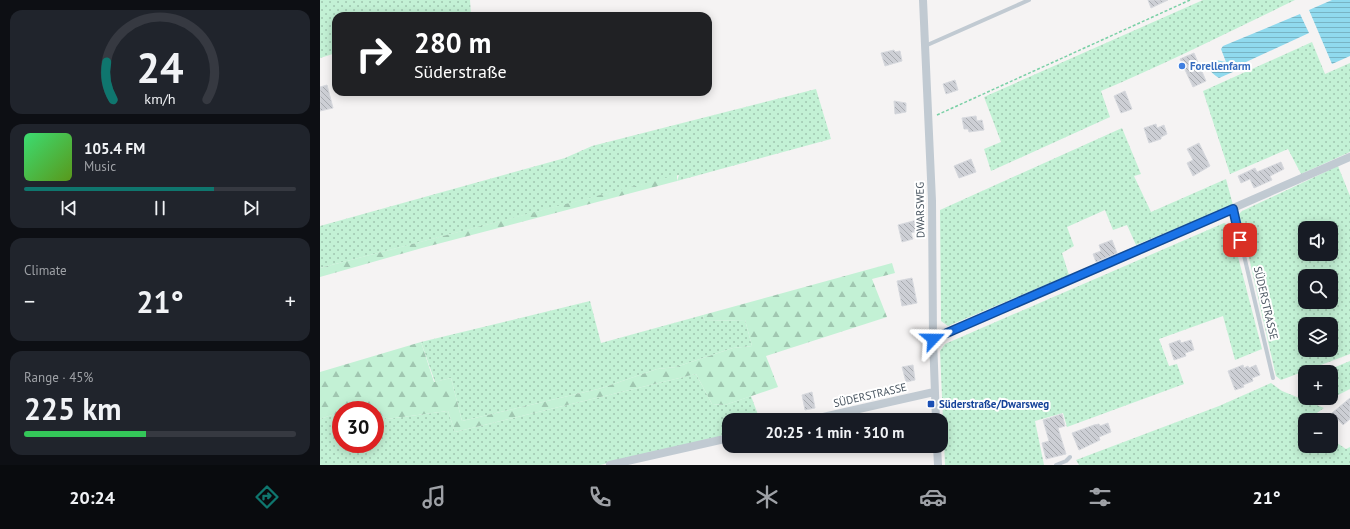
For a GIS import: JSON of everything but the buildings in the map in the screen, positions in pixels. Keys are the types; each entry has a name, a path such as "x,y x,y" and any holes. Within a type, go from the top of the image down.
{"street":[{"name":"DWARSWEG","path":"923,0 932,200 933,339 936,413"},
{"path":"933,339 1350,157"},
{"name":"SÜDERSTRASSE","path":"841,413 934,392"},
{"path":"610,465 722,440"},
{"path":"937,453 938,465"}],"lane":[{"path":"925,47 1029,0"},
{"name":"SÜDERSTRASSE","path":"1233,209 1273,378"},
{"path":"1056,465 1066,461 1070,457"}],"path":[{"path":"928,119 1190,0"}],"green space":[{"path":"320,0 470,0 471,12 332,12 332,54 320,58"},
{"path":"1203,0 1295,0 1175,58 1101,91 1110,117 991,171 984,149 1001,142 984,97"},
{"path":"1312,42 1325,74 1350,63 1350,152 1301,174 1288,149 1230,174 1203,91"},
{"path":"816,89 831,139 677,181 679,175 320,268 320,226 565,158 592,146"},
{"path":"1122,128 1141,174 1134,176 1151,212 1226,179 1233,205 1136,245 1127,225 1113,230 1105,210 1067,227 1074,246 1062,253 1069,275 948,326 941,321 940,210"},
{"path":"1338,166 1350,196 1350,354 1321,365 1298,365 1298,374 1281,380 1276,376 1239,214 1242,211"},
{"path":"677,175 677,181 422,248 320,277 320,268"},
{"path":"1224,223 1230,226 1262,349 1235,360 1223,316 1159,339 1169,366 1177,364 1184,384 1067,427 1063,413 1035,421 1044,465 945,465 944,453 948,453 948,413 943,413 940,351 945,344"},
{"path":"892,263 895,273 872,279 887,317 766,356 778,387 725,405 712,404 696,374 455,432 448,411 387,419 384,417 384,401 332,401 332,415 320,419 320,372 421,342 434,382 451,378 462,421 602,388 657,369 676,367 733,348 752,346 745,320 705,321 703,315"},
{"path":"590,301 601,343 703,315 705,321 745,320 752,346 733,348 676,367 657,369 602,388 462,421 451,378 435,382 421,342"},
{"path":"1350,361 1350,389 1338,395 1338,366"},
{"path":"696,374 712,404 725,405 751,396 757,413 722,413 722,438 600,465 320,465 320,419 332,415 332,453 384,453 384,417 387,419 448,411 455,432"},
{"path":"1271,383 1282,391 1298,397 1298,405 1317,405 1324,408 1317,413 1298,413 1298,453 1338,453 1338,444 1346,449 1350,447 1350,465 1079,465 1076,460 1219,406"}],"water":[{"path":"1332,0 1350,0 1350,56 1332,64 1309,10"},
{"path":"1300,14 1309,33 1246,62 1242,68 1219,78 1211,71 1210,64 1216,60 1226,62 1221,49 1223,46"}],"place":[{"name":"Forellenfarm","path":"1182,66"},
{"name":"Süderstraße/Dwarsweg","path":"931,404"}],"route":[{"path":"933,339 1233,209 1240,240"}]}
